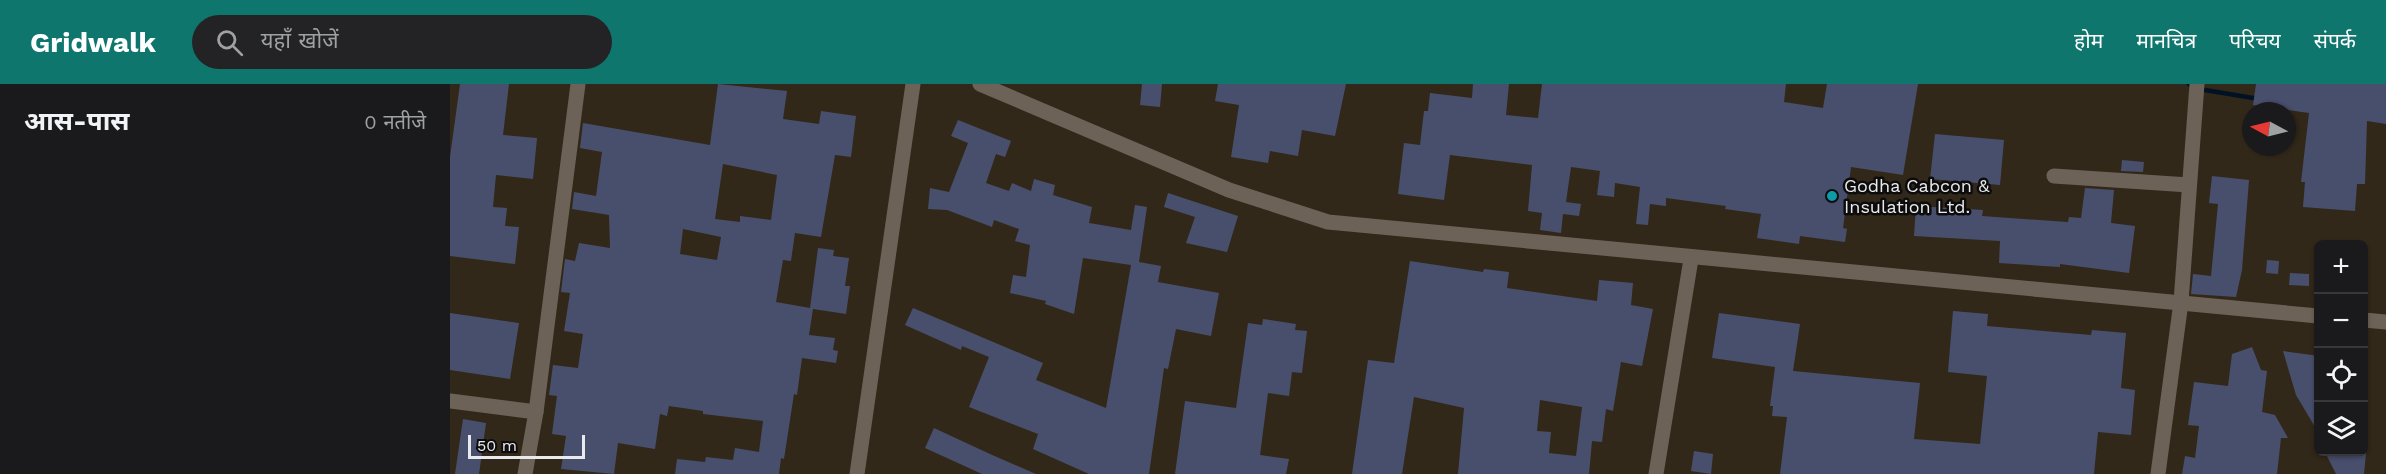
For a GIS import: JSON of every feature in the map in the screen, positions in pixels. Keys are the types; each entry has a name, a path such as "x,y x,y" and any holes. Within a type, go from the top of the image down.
{"street":[{"path":"525,474 536,412 578,84"},
{"path":"857,474 913,84"},
{"path":"980,84 1229,190 1328,222 1368,228 1691,259 2314,316"},
{"path":"2158,474 2181,302 2197,84"},
{"path":"2054,176 2189,184"},
{"path":"1656,474 1691,259"},
{"path":"2368,320 2386,322"},
{"path":"450,401 536,412"}],"shaded area":[{"path":"450,84 2386,84 2386,474 450,474"}],"building":[{"path":"460,84 509,84 503,135 537,138 533,179 496,175 493,207 507,208 505,226 519,227 515,264 450,256 450,157"},
{"path":"718,84 787,91 783,119 819,124 821,111 856,116 851,157 835,155 821,237 795,233 791,261 783,260 776,302 810,308 818,248 834,250 833,256 849,258 845,286 850,286 846,314 813,309 809,335 835,338 833,350 838,351 836,363 802,358 797,395 794,394 784,459 781,458 779,474 675,474 677,459 705,462 706,457 733,460 735,448 759,452 763,421 703,414 703,411 669,406 667,416 660,414 655,449 618,443 614,474 561,469 566,436 552,434 557,396 549,395 553,365 578,368 583,334 564,331 570,293 561,292 565,259 575,261 579,243 610,248 609,215 572,209 574,192 596,196 602,152 580,148 583,123 710,145","holes":["723,164 777,175 771,220 740,216 740,222 715,219","683,229 721,237 717,260 680,254"]},
{"path":"1142,84 1162,84 1160,107 1140,105"},
{"path":"1218,84 1346,84 1335,136 1302,130 1298,156 1270,151 1268,163 1231,157 1239,105 1215,101"},
{"path":"1473,84 1509,84 1506,115 1538,118 1542,84 1786,84 1784,102 1823,108 1827,84 1918,84 1903,175 1851,167 1843,228 1847,229 1845,242 1800,236 1799,244 1757,238 1761,214 1725,209 1726,206 1666,198 1666,206 1650,204 1648,225 1636,224 1640,187 1615,183 1614,197 1597,195 1600,171 1571,167 1566,202 1581,204 1579,216 1563,214 1561,233 1540,230 1542,213 1528,211 1532,165 1450,155 1444,200 1398,194 1404,143 1420,145 1424,111 1428,111 1430,93 1472,98"},
{"path":"2256,84 2386,84 2386,124 2367,121 2365,184 2357,184 2355,211 2303,207 2305,182 2301,182 2309,113 2296,111 2296,102 2253,102"},
{"path":"958,120 1011,141 1005,157 996,154 986,183 1009,191 1012,183 1031,191 1034,179 1055,185 1053,195 1092,207 1089,223 1131,230 1135,205 1147,207 1139,262 1161,266 1158,282 1219,293 1211,336 1176,329 1168,369 1164,368 1149,474 1089,474 1033,449 1038,434 969,407 989,357 962,346 961,350 905,325 913,308 1043,363 1036,380 1106,408 1131,265 1083,258 1074,314 1045,304 1046,301 1010,293 1013,275 1026,277 1030,245 1015,241 1019,229 994,220 992,227 947,210 928,209 930,188 949,192 968,143 951,136"},
{"path":"1935,134 2004,140 2000,185 1930,179"},
{"path":"2122,160 2144,162 2143,172 2121,171"},
{"path":"2212,176 2249,180 2242,270 2236,297 2191,294 2193,274 2211,276 2218,204 2209,203"},
{"path":"2085,188 2114,190 2111,223 2135,226 2129,273 2060,264 2060,267 1999,263 2000,241 1914,236 1916,206 1983,210 1982,216 2068,222 2069,217 2081,218"},
{"path":"1168,193 1238,216 1227,252 1186,243 1195,217 1164,207"},
{"path":"2267,260 2279,261 2278,274 2266,273"},
{"path":"1410,261 1483,272 1484,269 1509,272 1507,288 1597,301 1599,280 1633,283 1631,305 1653,309 1642,366 1621,362 1613,411 1606,409 1602,442 1592,441 1589,474 1458,474 1464,408 1414,397 1402,474 1352,474 1368,360 1394,363","holes":["1540,400 1582,407 1576,456 1549,453 1551,432 1537,431"]},
{"path":"2290,273 2309,274 2309,286 2289,285"},
{"path":"1953,311 1988,314 1987,326 2091,335 2092,330 2126,333 2121,388 2135,390 2131,435 2098,432 2094,474 1780,474 1787,417 1772,416 1773,406 1770,406 1775,367 1712,358 1719,313 1800,324 1793,371 1920,383 1914,439 1980,444 1987,376 1948,372"},
{"path":"450,313 519,323 510,379 450,370"},
{"path":"1263,319 1296,324 1295,330 1307,331 1302,373 1292,372 1289,396 1268,393 1260,455 1289,459 1286,474 1175,474 1185,401 1236,408 1248,323 1262,325"},
{"path":"2252,347 2261,370 2267,371 2262,412 2275,415 2288,438 2281,438 2277,474 2182,474 2185,456 2195,458 2199,426 2188,425 2194,382 2228,386 2232,354"},
{"path":"2283,351 2314,355 2314,425 2296,395"},
{"path":"463,419 486,423 479,474 455,474"},
{"path":"934,428 1036,474 982,474 925,448"},
{"path":"1694,451 1713,454 1711,474 1691,471"},
{"path":"2327,456 2366,456 2364,474 2336,474"}],"waterway":[{"path":"2189,84 2193,88 2259,99"}],"place":[{"name":"Godha Cabcon & Insulation Ltd.","path":"1832,196"}]}
